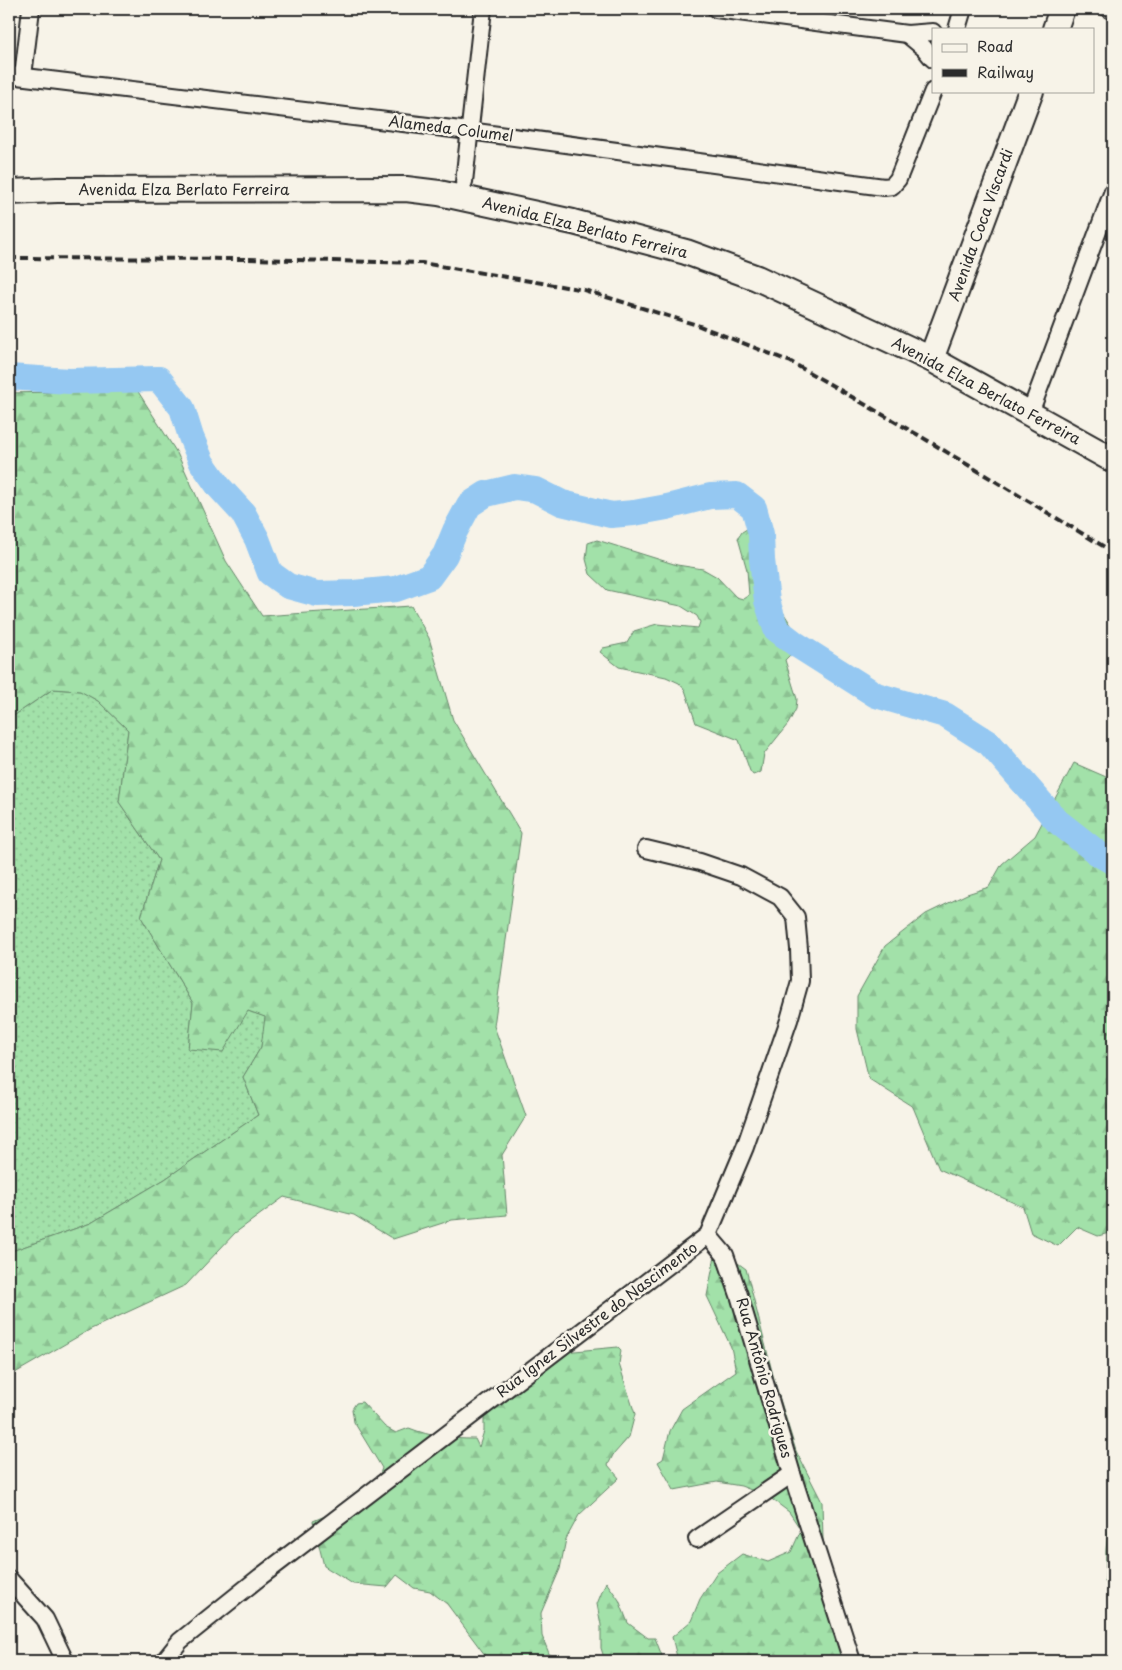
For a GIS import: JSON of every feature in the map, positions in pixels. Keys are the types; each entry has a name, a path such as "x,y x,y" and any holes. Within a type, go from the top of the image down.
{"main road":[{"path":"1054,28 1062,9"},
{"name":"Avenida Coca Viscardi","path":"931,359 1031,92"},
{"name":"Avenida Elza Berlato Ferreira","path":"9,192 57,190 406,189 439,193 573,222 686,252 757,278 931,359 1113,460"}],"street":[{"path":"16,75 31,9"},
{"path":"464,182 483,9"},
{"path":"716,9 907,34 932,32"},
{"path":"955,28 964,9"},
{"path":"1109,9 1113,10"},
{"path":"907,34 924,48 932,58"},
{"name":"Alameda Columel","path":"16,75 469,131 884,187 892,186 898,179 933,92"},
{"path":"1030,413 1113,191"},
{"name":"Rua Ignez Silvestre do Nascimento","path":"164,1661 180,1641 260,1576 708,1235 745,1147 789,1020 800,981 796,917 780,897 741,876 700,862 646,849"},
{"name":"Rua Antônio Rodrigues","path":"697,1540 792,1474 740,1295 725,1255 708,1235"},
{"path":"792,1474 852,1661"},
{"path":"9,1579 45,1619 65,1661"}],"green space":[{"path":"137,390 177,453 226,561 262,616 411,606 429,638 453,720 521,833 494,1026 526,1116 502,1155 507,1215 452,1220 393,1239 354,1215 284,1197 235,1233 186,1285 91,1329 15,1373 9,1395 9,1252 91,1223 165,1179 258,1115 243,1077 261,1047 265,1017 248,1011 223,1052 188,1049 193,1003 141,917 159,860 119,802 128,730 98,701 80,691 53,689 9,719 9,393"},
{"path":"750,527 760,539 772,594 796,633 799,642 797,648 785,660 797,699 796,709 788,724 764,754 761,772 753,775 739,740 696,723 685,690 679,683 666,677 619,667 600,652 603,648 627,643 634,631 657,624 698,628 700,622 697,616 681,606 607,590 590,574 586,559 588,543 597,540 677,565 703,569 717,577 736,597 743,599 749,595 747,570 738,538 742,532"},
{"path":"53,689 81,691 98,701 128,730 119,802 159,860 141,917 193,1003 188,1049 248,1011 266,1017 261,1047 243,1077 258,1115 165,1179 91,1223 9,1252 9,719"},
{"path":"1074,763 1113,780 1113,1232 1098,1236 1077,1227 1058,1246 1031,1233 1023,1207 939,1169 913,1107 869,1079 857,1029 857,996 885,946 926,914 967,894 989,887 1002,864 1035,836"},
{"path":"715,1256 731,1258 746,1269 775,1383 796,1451 822,1502 823,1540 842,1617 856,1661 678,1661 672,1637 691,1621 700,1599 717,1573 742,1554 768,1562 791,1552 801,1530 789,1512 769,1497 741,1486 717,1482 674,1490 658,1462 663,1459 670,1431 682,1409 736,1371 731,1347 707,1296"},
{"path":"618,1347 621,1350 619,1364 635,1414 629,1437 613,1455 608,1465 619,1478 579,1515 566,1539 560,1569 541,1613 542,1636 552,1661 488,1661 447,1604 430,1591 414,1588 397,1575 387,1587 353,1584 324,1566 313,1521 354,1504 376,1485 382,1468 354,1422 352,1409 356,1403 362,1402 385,1427 396,1433 409,1428 441,1437 475,1439 479,1447 484,1431 484,1411 564,1352"},
{"path":"1113,1510 1113,1585 1105,1582 1110,1512"},
{"path":"606,1582 619,1600 628,1623 648,1638 655,1638 664,1661 605,1661 601,1648 601,1625 597,1604"}],"waterway":[{"path":"9,377 69,381 159,379 182,408 202,463 219,487 243,513 257,539 270,573 288,586 317,594 396,589 429,577 445,555 469,505 486,494 515,487 536,490 562,503 611,515 667,507 710,496 737,495 754,508 761,534 767,601 776,629 797,645 876,695 945,715 989,743 1057,821 1099,854 1113,862"}],"railway":[{"path":"9,258 249,259 422,263 584,290 697,325 791,362 920,436 1113,552"}]}
